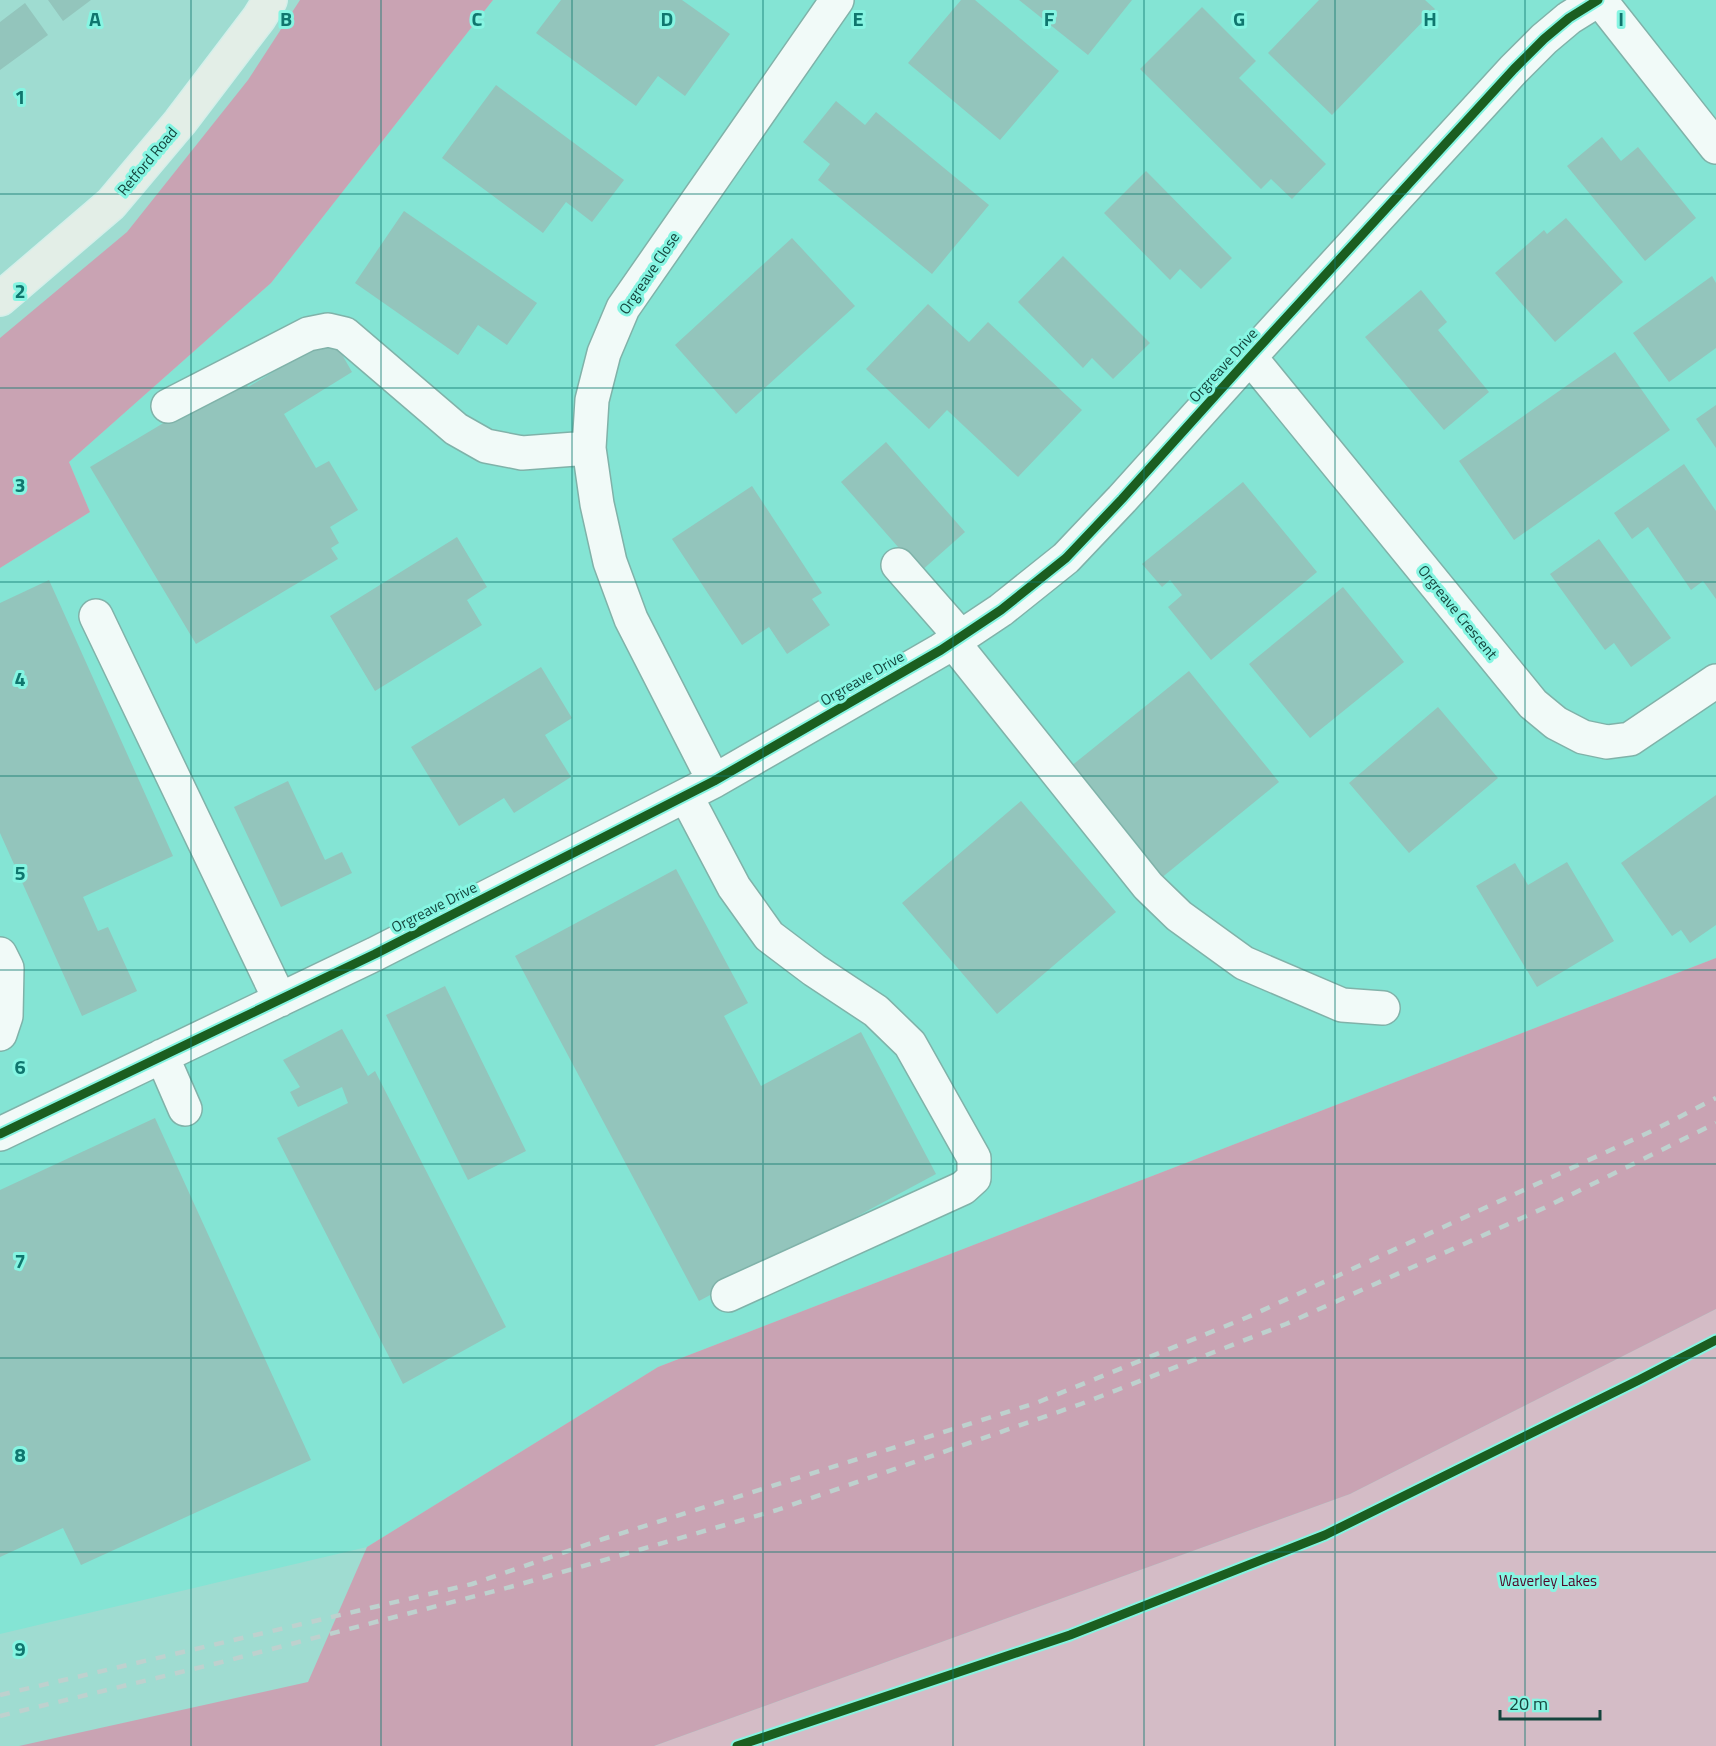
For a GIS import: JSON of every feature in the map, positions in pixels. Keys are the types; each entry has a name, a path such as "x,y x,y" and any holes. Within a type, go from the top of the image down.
{"main road":[{"name":"Retford Road","path":"0,299 111,204 180,122 259,18 270,0"}],"street":[{"name":"Orgreave Close","path":"728,1295 963,1188 974,1178 974,1158 910,1044 876,1011 814,970 769,936 734,887 700,788 610,562 597,504 589,448 592,399 604,353 623,308 837,0"},
{"path":"1599,0 1716,147"},
{"name":"Orgreave Drive","path":"0,1134 385,949 700,788 957,640 1001,610 1066,558 1146,473 1514,69 1544,39 1562,9 1599,0"},
{"path":"168,406 308,334 328,330 345,334 456,429 486,446 522,453 589,448"},
{"name":"Orgreave Crescent","path":"1250,357 1533,704 1556,723 1583,737 1607,742 1630,738 1716,681"},
{"path":"898,564 1148,886 1179,916 1244,963 1342,1005 1383,1008"},
{"path":"96,616 280,1000"},
{"path":"0,954 8,968 6,1016 0,1034"},
{"path":"162,1056 185,1109"}],"shaded area":[{"path":"300,0 493,0 271,283 69,462 90,512 0,568 0,338 127,232 248,80"},
{"path":"493,0 1716,0 1716,958 658,1367 367,1547 0,1634 0,568 90,512 69,462 271,283"},
{"path":"1716,958 1716,1309 1350,1494 654,1746 19,1746 308,1682 367,1547 658,1367"}],"green space":[{"name":"Waverley Lakes","path":"1716,1309 1716,1746 654,1746 1350,1494"}],"building":[{"path":"48,0 91,0 63,21"},
{"path":"561,0 682,0 730,34 685,96 658,76 636,106 536,33"},
{"path":"961,0 975,0 1059,71 1000,140 908,63"},
{"path":"1019,0 1132,0 1088,55"},
{"path":"1319,0 1425,0 1435,9 1332,115 1268,53"},
{"path":"25,3 48,35 0,70 0,22"},
{"path":"1202,7 1256,61 1239,78 1326,164 1292,199 1271,179 1261,189 1140,69"},
{"path":"496,85 624,180 592,222 566,202 543,233 442,158"},
{"path":"836,101 865,125 876,112 989,205 932,274 818,180 830,164 803,142"},
{"path":"1602,137 1621,161 1638,147 1696,218 1645,261 1567,166"},
{"path":"1146,171 1232,258 1201,289 1180,269 1170,280 1104,213"},
{"path":"404,211 537,303 507,345 478,325 458,355 355,283"},
{"path":"1566,218 1623,282 1555,342 1495,273 1544,230 1547,234"},
{"path":"792,238 855,306 736,414 675,345"},
{"path":"1063,256 1150,343 1113,379 1092,358 1083,368 1018,302"},
{"path":"1712,276 1716,283 1716,348 1669,382 1633,333"},
{"path":"1421,290 1447,322 1438,330 1489,392 1444,430 1365,337"},
{"path":"928,304 969,342 988,322 1082,410 1018,477 947,410 929,429 866,369"},
{"path":"332,337 352,372 284,414 316,468 329,461 358,510 330,527 339,543 331,548 338,559 196,644 90,467 242,376 248,387"},
{"path":"1615,352 1670,430 1514,540 1459,461"},
{"path":"1716,405 1716,448 1696,419"},
{"path":"886,442 965,532 920,572 841,482"},
{"path":"1684,464 1716,511 1716,599 1703,581 1691,590 1648,527 1632,539 1614,513"},
{"path":"1243,482 1317,572 1211,660 1168,607 1182,595 1170,580 1162,587 1142,564"},
{"path":"752,486 822,593 812,599 830,625 787,654 769,627 742,645 672,539"},
{"path":"457,537 487,587 467,600 482,625 375,691 330,616"},
{"path":"1599,539 1671,638 1631,667 1614,643 1605,650 1550,574"},
{"path":"49,580 173,856 83,897 98,931 108,927 137,991 82,1016 0,833 0,603"},
{"path":"1343,587 1404,662 1310,738 1249,664"},
{"path":"541,667 572,718 545,735 571,777 514,813 504,798 459,826 411,747"},
{"path":"1189,671 1279,782 1160,879 1070,767"},
{"path":"1438,707 1498,778 1409,853 1349,783"},
{"path":"288,781 325,860 342,852 352,873 281,907 234,807"},
{"path":"1716,795 1716,925 1690,943 1681,930 1672,936 1621,863"},
{"path":"1021,801 1116,912 997,1014 902,903"},
{"path":"1567,862 1614,941 1537,987 1476,886 1515,863 1528,885"},
{"path":"676,869 748,1003 724,1016 761,1086 861,1032 936,1174 699,1301 515,956"},
{"path":"445,986 526,1151 468,1180 386,1015"},
{"path":"342,1029 368,1076 375,1071 506,1327 403,1384 277,1138 348,1103 342,1087 298,1107 290,1092 300,1087 283,1060"},
{"path":"155,1118 311,1460 81,1565 63,1528 0,1557 0,1190"}],"railway":[{"path":"0,1695 472,1584 603,1539 1036,1403 1248,1317 1654,1130 1716,1098"},
{"path":"0,1716 218,1663 514,1586 777,1510 1081,1404 1286,1324 1544,1208 1716,1123"}],"cycle path":[{"path":"0,1134 375,954 714,781 941,650 1001,610 1066,558 1122,499 1514,69 1569,18 1598,0"},
{"path":"737,1746 1070,1635 1325,1535 1716,1340"}]}
